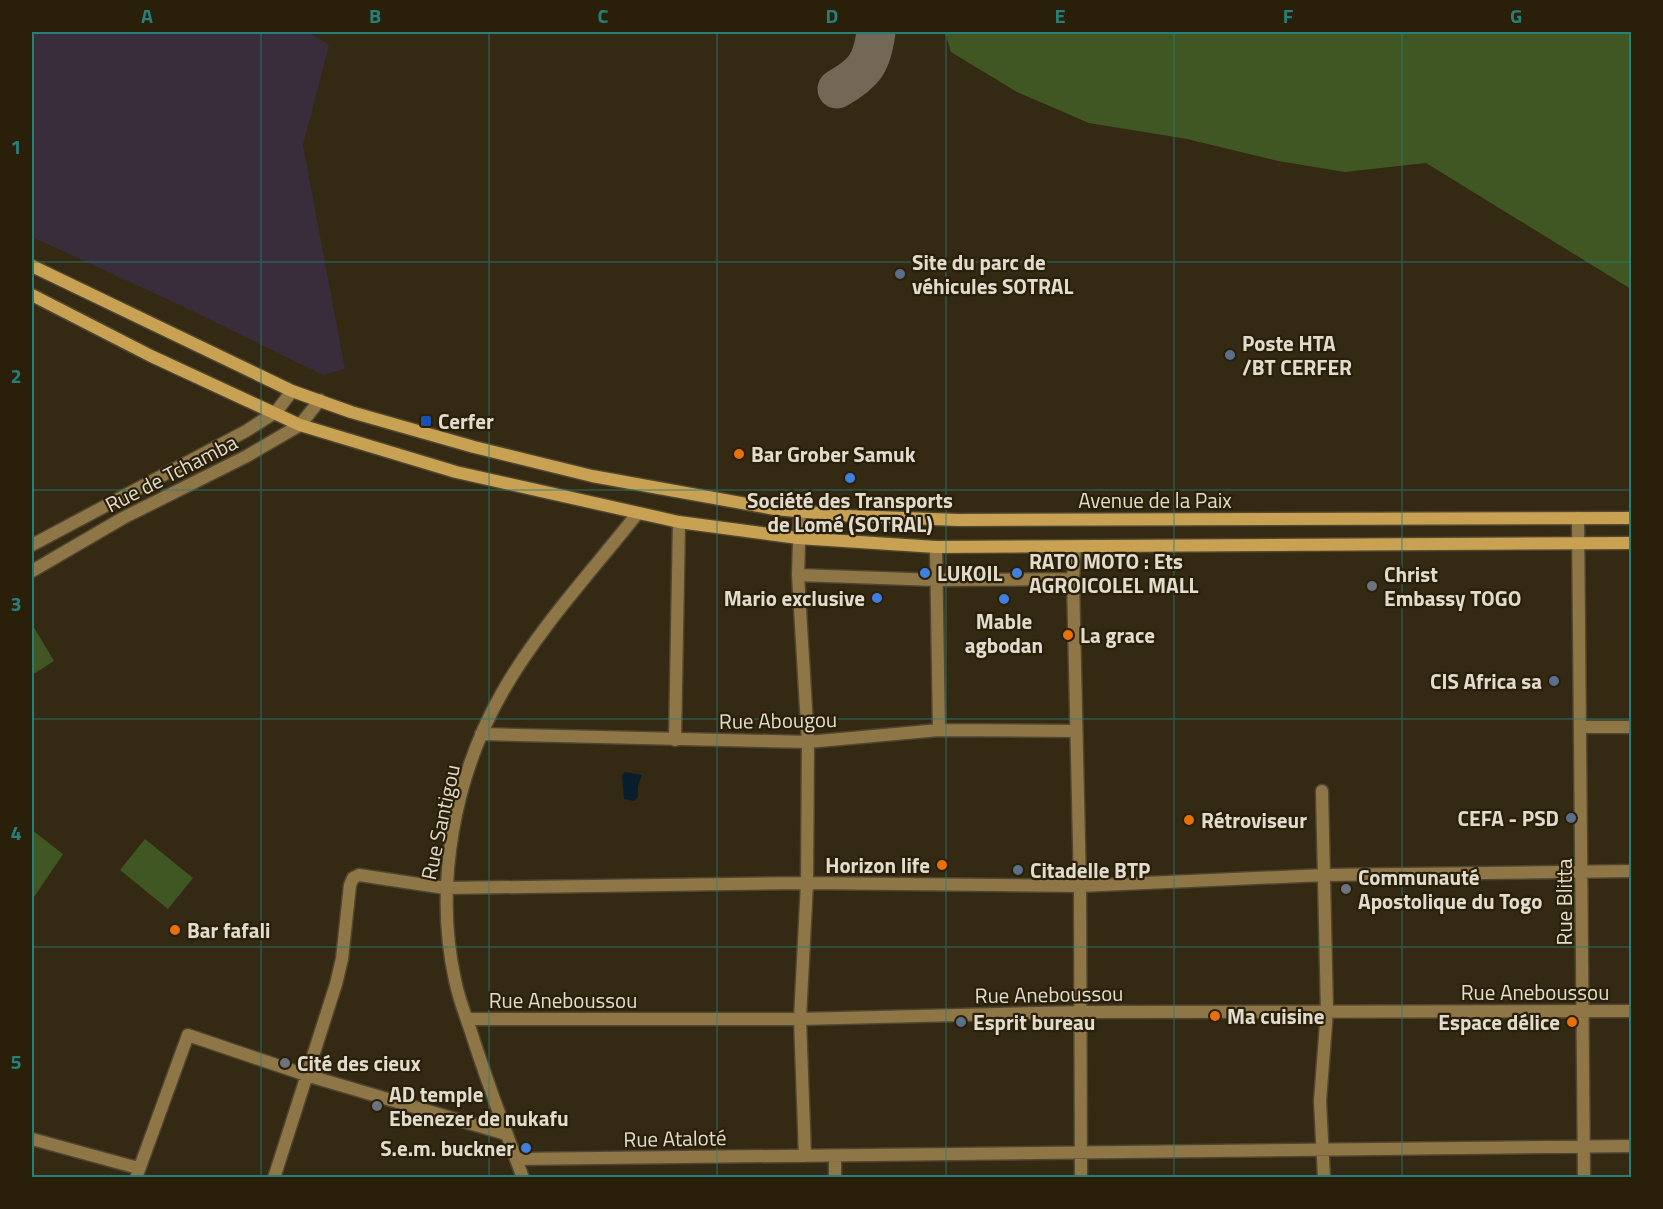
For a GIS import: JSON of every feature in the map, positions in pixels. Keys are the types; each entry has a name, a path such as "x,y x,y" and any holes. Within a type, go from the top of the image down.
{"main road":[{"name":"Avenue de la Paix","path":"32,266 292,391 351,412 529,462 681,493 800,511 861,517 959,520 1632,518"},
{"path":"32,295 151,356 300,425 425,464 679,522 798,538 936,547 1632,543"}],"street":[{"name":"Rue de Tchamba","path":"32,545 246,431 276,412 292,391"},
{"name":"Rue de Tchamba","path":"32,571 123,518 247,456 300,425 320,400"},
{"path":"800,511 798,575 808,742 807,883 800,1019 805,1156"},
{"name":"Rue Santigou","path":"523,1178 455,982 448,943 445,888 459,811 481,734 503,691 531,648 637,514"},
{"name":"Rue Blitta","path":"1578,518 1584,1178"},
{"path":"675,740 679,522"},
{"path":"936,547 939,730"},
{"path":"1075,547 1073,579 1080,886 1081,1178"},
{"path":"798,575 937,579 1073,579"},
{"path":"1581,727 1632,727"},
{"name":"Rue Abougou","path":"481,734 808,742 939,730 1076,731"},
{"path":"1322,791 1326,1011 1320,1081 1324,1178"},
{"path":"274,1178 338,976 353,878 359,875 445,888 807,883 1080,886 1324,874 1632,871"},
{"name":"Rue Aneboussou","path":"467,1019 800,1019 1081,1012 1632,1011"},
{"path":"32,1138 137,1173 188,1035 306,1075 506,1134"},
{"name":"Rue Ataloté","path":"516,1159 1632,1146"},
{"path":"835,1156 835,1178"}],"shaded area":[{"path":"32,32 308,32 329,45 303,145 345,369 323,375 182,306 32,237"}],"green space":[{"path":"945,32 1631,32 1631,289 1426,163 1345,172 1278,161 1187,139 1089,123 1017,92 951,52"},
{"path":"32,624 54,661 32,675"},
{"path":"32,830 63,854 32,900"},
{"path":"145,839 193,878 168,909 120,870"}],"water":[{"path":"625,772 642,775 638,786 638,796 634,801 624,799 622,775"}],"taxiway":[{"path":"837,89 854,78 866,66 872,52 876,32"}],"place":[{"name":"Site du parc de véhicules SOTRAL","path":"900,274"},
{"name":"Poste HTA /BT CERFER","path":"1230,355"},
{"name":"Cerfer","path":"426,421"},
{"name":"Bar Grober Samuk","path":"739,454"},
{"name":"Société des Transports de Lomé (SOTRAL)","path":"850,478"},
{"name":"LUKOIL","path":"925,573"},
{"name":"RATO MOTO : Ets AGROICOLEL MALL","path":"1017,573"},
{"name":"Christ Embassy TOGO","path":"1372,586"},
{"name":"Mario exclusive","path":"877,598"},
{"name":"Mable agbodan","path":"1004,599"},
{"name":"La grace","path":"1068,635"},
{"name":"CIS Africa sa","path":"1554,681"},
{"name":"CEFA - PSD","path":"1571,818"},
{"name":"Rétroviseur","path":"1189,820"},
{"name":"Horizon life","path":"942,865"},
{"name":"Citadelle BTP","path":"1018,870"},
{"name":"Communauté Apostolique du Togo","path":"1346,889"},
{"name":"Bar fafali","path":"175,930"},
{"name":"Ma cuisine","path":"1215,1016"},
{"name":"Esprit bureau","path":"961,1022"},
{"name":"Espace délice","path":"1572,1022"},
{"name":"Cité des cieux","path":"285,1063"},
{"name":"AD temple Ebenezer de nukafu","path":"377,1106"},
{"name":"S.e.m. buckner","path":"526,1148"}]}
